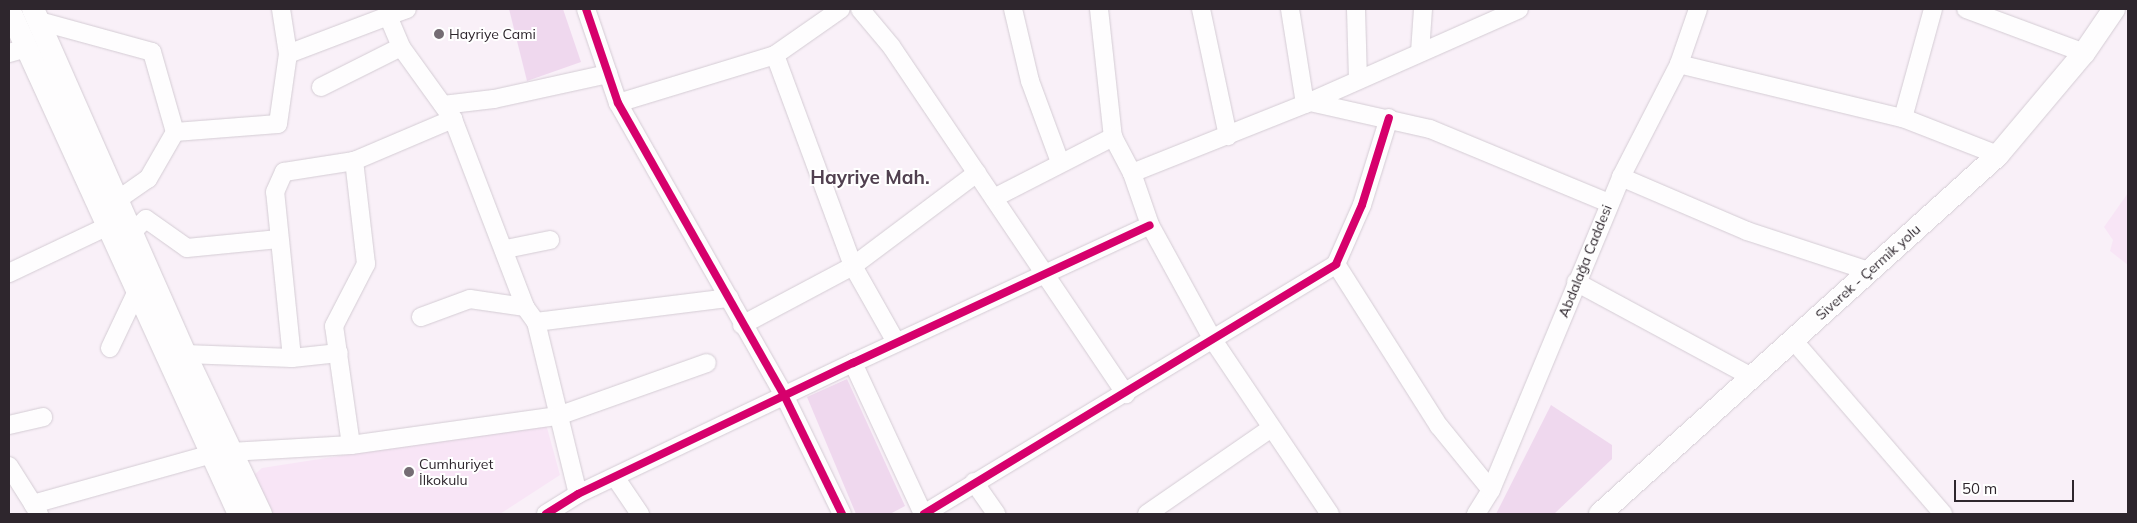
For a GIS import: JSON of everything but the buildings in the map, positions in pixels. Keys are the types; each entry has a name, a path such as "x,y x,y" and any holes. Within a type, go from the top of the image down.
{"main road":[{"path":"9,9 17,50 108,226 137,291 220,454 261,514"},
{"name":"Siverek - Çermik yolu","path":"1600,514 1998,156 2084,53 2114,9"},
{"path":"36,15 116,201 132,232 185,354 239,514"}],"street":[{"path":"175,132 278,124 288,54 281,9"},
{"path":"288,54 407,9"},
{"path":"586,9 618,103 730,298 742,325 785,397 842,514"},
{"path":"618,103 775,55 840,9"},
{"path":"860,9 891,46 1126,394"},
{"path":"1013,9 1030,81 1060,162"},
{"path":"1099,9 1113,137 1132,173 1150,225 1213,340 1330,514"},
{"path":"1201,9 1228,136"},
{"path":"1290,9 1307,103"},
{"path":"1356,9 1358,80"},
{"path":"1420,52 1422,9"},
{"path":"1132,173 1307,103 1420,52 1492,15 1518,9"},
{"name":"Abdalağa Caddesi","path":"1476,514 1491,490 1609,203 1679,64 1698,9"},
{"path":"1903,118 1932,9"},
{"path":"1966,9 2084,53"},
{"path":"36,15 152,52 175,132 148,179 116,201"},
{"path":"388,16 401,46 453,119 506,249 525,307 536,322 578,494"},
{"path":"321,87 401,46"},
{"path":"775,55 853,266 896,342"},
{"path":"1679,64 1903,118 1998,156"},
{"path":"443,105 494,99 608,74"},
{"path":"1307,103 1389,118 1430,129 1609,203"},
{"path":"852,363 923,514 974,482 1126,394 1336,264 1362,205 1389,118"},
{"path":"292,358 275,192 284,172 354,161 453,119"},
{"path":"994,198 1060,162 1113,137"},
{"path":"351,445 334,326 366,264 354,161"},
{"path":"742,325 853,266 977,173"},
{"path":"1621,177 1747,231 1869,271"},
{"path":"132,232 146,219 187,248 280,238"},
{"path":"546,514 578,494 785,397 896,342 1150,225"},
{"path":"9,273 108,226"},
{"path":"506,249 550,240"},
{"path":"1336,264 1439,426 1491,490"},
{"path":"1576,282 1752,377"},
{"path":"110,348 137,291"},
{"path":"536,322 730,298"},
{"path":"421,317 470,300 525,307"},
{"path":"1792,340 1943,514"},
{"path":"185,354 292,358 339,353"},
{"path":"9,466 15,486 36,509 220,454 351,445 558,416 708,363"},
{"path":"9,425 43,417"},
{"path":"1148,514 1271,428"},
{"path":"615,477 640,514"},
{"path":"974,482 996,514"}],"shaded area":[{"path":"509,9 563,9 581,62 527,81"},
{"path":"2128,193 2128,265 2110,251 2113,240 2104,227"},
{"path":"847,379 905,506 890,514 856,514 807,397"},
{"path":"1551,405 1612,445 1612,459 1554,514 1496,514"},
{"name":"Cumhuriyet İlkokulu","path":"546,424 560,475 500,514 274,514 253,476 262,468"}],"cycle path":[{"path":"586,9 618,103 785,397 842,514"},
{"path":"924,514 1336,264 1362,205 1389,118"},
{"path":"546,514 578,494 853,363 1150,225"}],"place":[{"name":"Hayriye Cami","path":"439,34"},
{"name":"Cumhuriyet İlkokulu","path":"409,472"}],"district":[{"name":"Hayriye Mah.","path":"870,178"}]}
